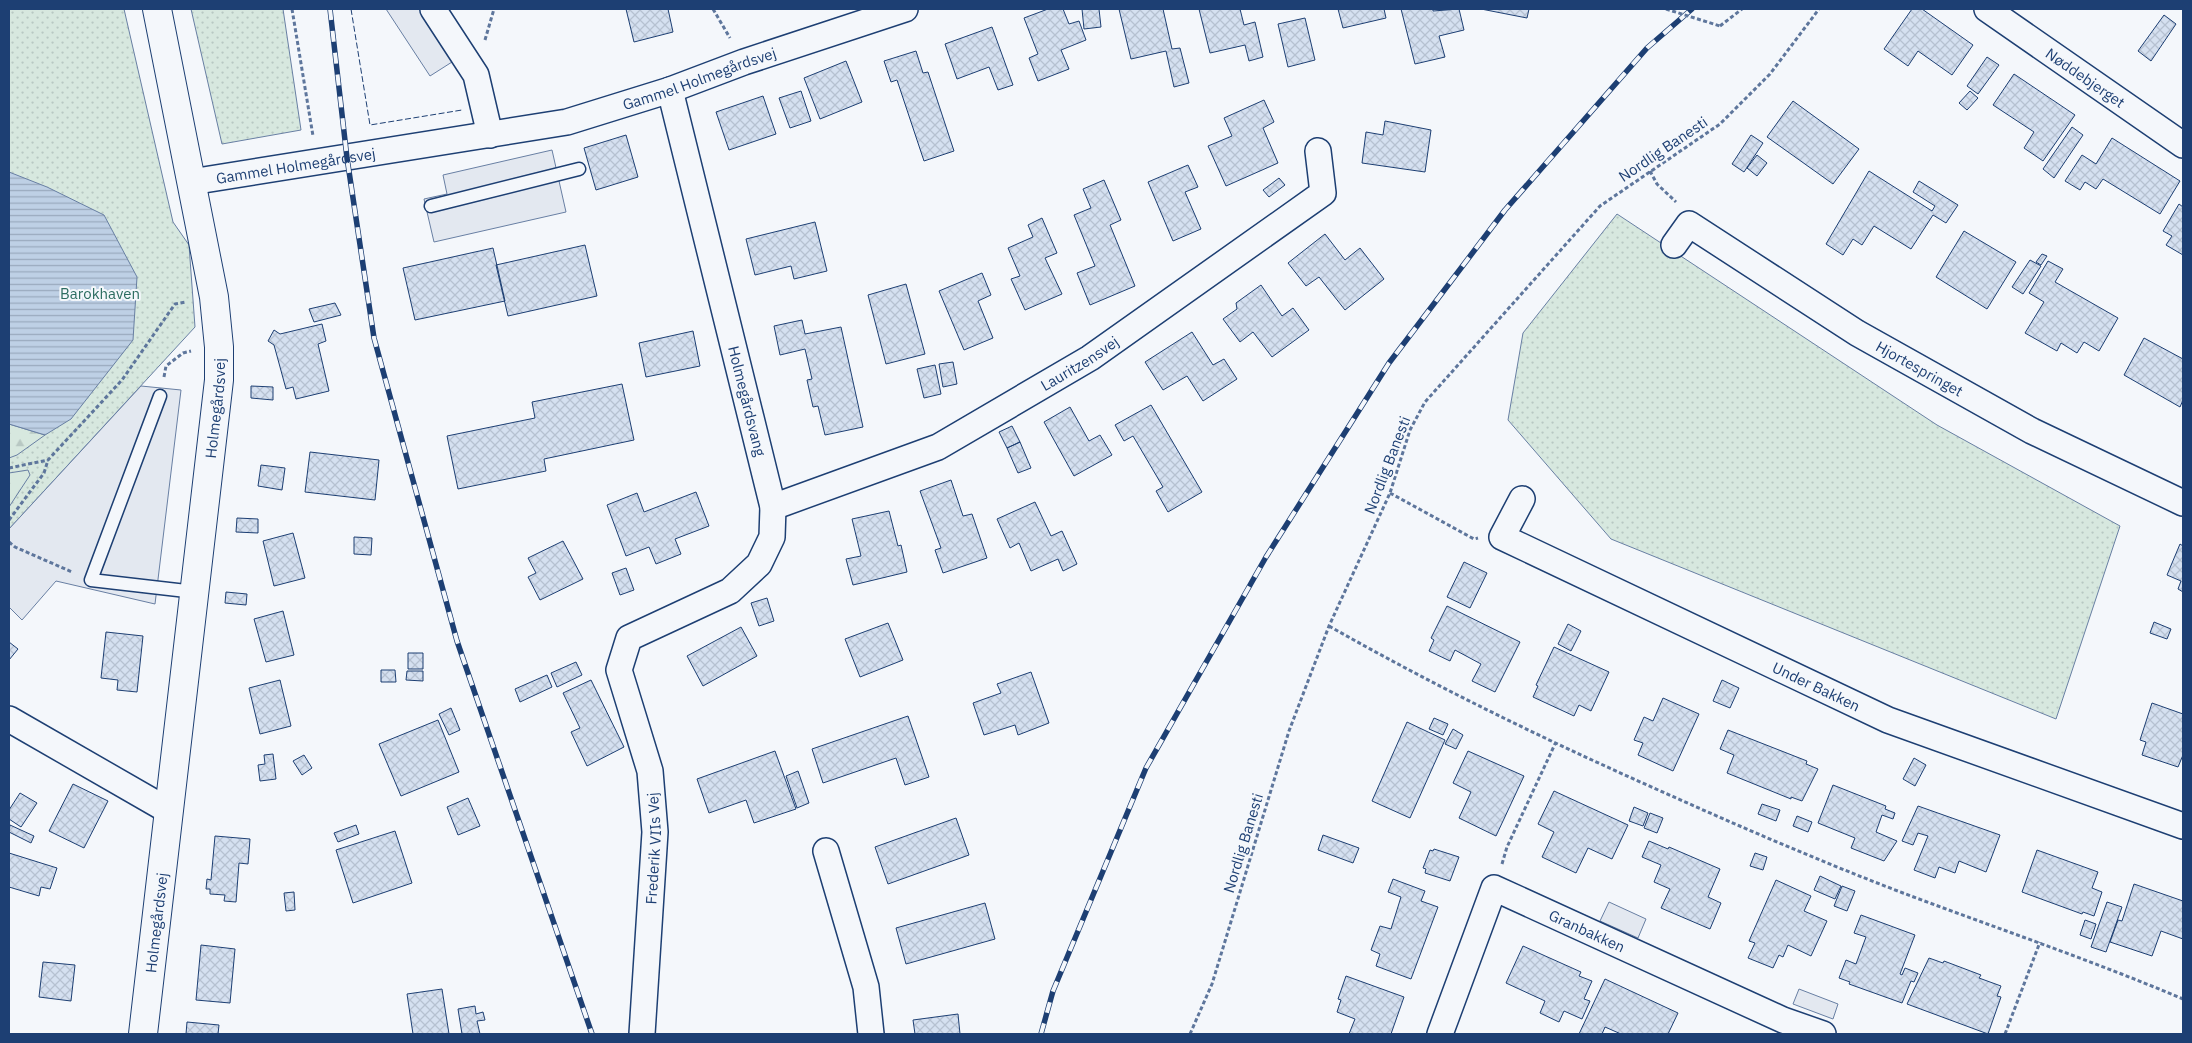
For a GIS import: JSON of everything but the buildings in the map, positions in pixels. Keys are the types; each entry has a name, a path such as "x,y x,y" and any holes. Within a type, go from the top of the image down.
{"street":[{"name":"Holmegårdsvej","path":"144,1034 219,380 219,348 214,297 157,9"},
{"path":"433,9 476,75 490,136"},
{"name":"Gammel Holmegårdsvej","path":"191,182 490,136 567,122 670,90 744,62 905,9"},
{"name":"Nøddebjerget","path":"1987,9 2183,145"},
{"name":"Holmegårdsvang","path":"629,638 730,591 759,564 772,537 773,507 670,90"},
{"name":"Lauritzensvej","path":"773,507 938,447 1090,358 1323,193 1318,151"},
{"path":"1674,245 1689,224"},
{"name":"Hjortespringet","path":"1689,224 1857,333 2032,431 2183,503"},
{"path":"1502,537 1522,499"},
{"name":"Under Bakken","path":"1502,537 1888,720 2183,826"},
{"name":"Frederik VIIs Vej","path":"629,638 619,670 650,771 655,832 642,1034"},
{"path":"9,719 169,811"},
{"path":"826,851 866,987 872,1034"},
{"name":"Granbakken","path":"1440,1034 1494,888 1783,1020 1823,1034"}],"lane":[{"path":"431,206 579,169"},
{"path":"160,396 91,580 195,592"}],"path":[{"path":"292,9 316,163"},
{"path":"712,9 744,62"},
{"path":"1666,9 1720,26 1742,9"},
{"name":"Nordlig Banesti","path":"1190,1034 1212,984 1289,731 1329,626 1390,493 1410,430 1425,402 1600,206 1720,124 1770,74 1820,9"},
{"path":"1650,171 1657,184 1680,206 1689,224"},
{"path":"9,520 44,473 48,460 122,380 175,304"},
{"path":"160,396 166,366 183,353 219,348"},
{"path":"9,468 48,460"},
{"path":"1390,493 1474,539 1502,537"},
{"path":"9,542 15,548 91,580"},
{"path":"1329,626 1393,663 1556,744 1745,829 1902,893 2110,968 2183,999"},
{"path":"1507,847 1556,744"},
{"path":"2005,1034 2040,942"}],"green space":[{"name":"Barokhaven","path":"9,9 124,9 173,222 189,245 195,327 9,529"},
{"path":"191,9 283,9 301,130 222,144"},
{"path":"1617,214 1937,425 2120,526 2056,719 1611,539 1508,420 1523,333"},
{"path":"9,424 45,435 17,455 9,458"},
{"path":"28,470 30,475 9,507 9,473"}],"shaded area":[{"path":"386,9 433,9 463,55 430,76"},
{"path":"552,150 566,212 434,242 424,199 447,194 443,175"},
{"path":"141,386 181,390 155,604 56,581 22,620 9,607 9,529"},
{"path":"1609,902 1646,919 1638,938 1600,921"},
{"path":"1799,989 1838,1004 1833,1019 1793,1004"}],"water":[{"path":"9,172 47,187 104,215 137,277 133,340 71,419 45,435 9,424"}],"railway":[{"path":"330,9 347,158 374,338 457,641 592,1034"},
{"path":"1041,1034 1053,991 1146,768 1266,557 1389,363 1505,210 1647,48 1692,9"}],"fence":[{"path":"351,9 370,125 462,110"}]}
